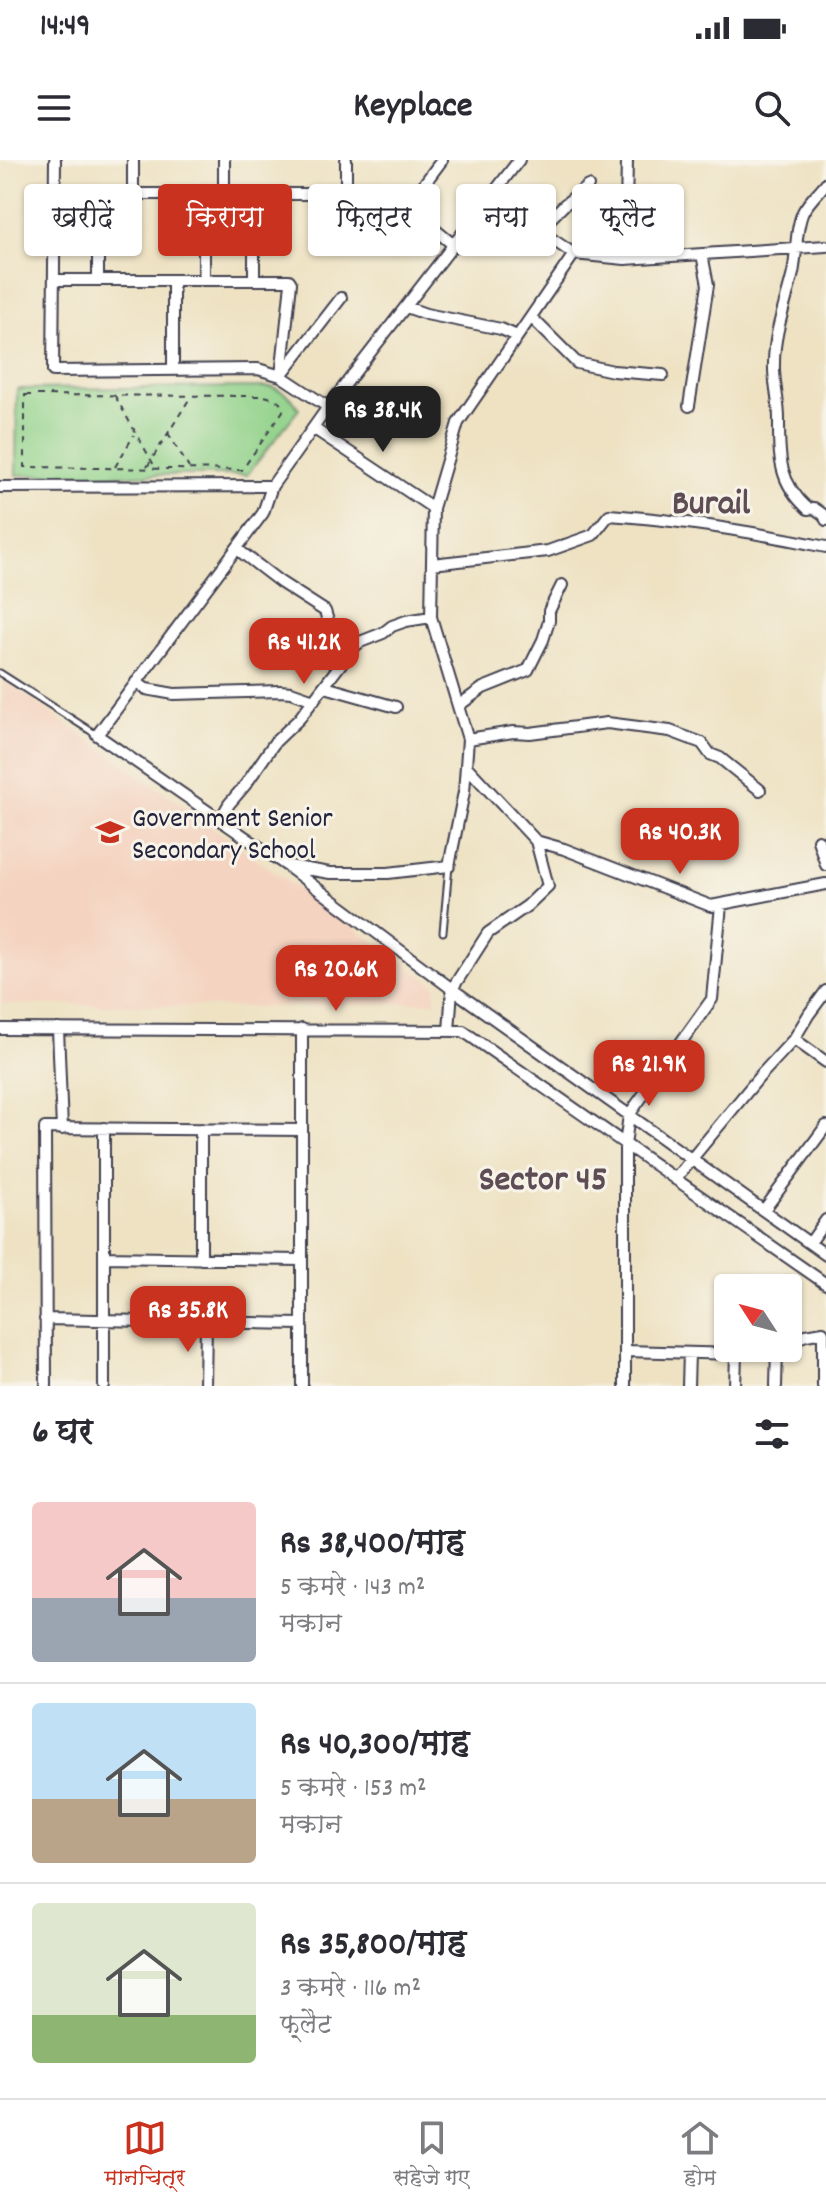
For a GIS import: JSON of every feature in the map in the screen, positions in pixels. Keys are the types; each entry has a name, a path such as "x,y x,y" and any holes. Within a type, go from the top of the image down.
{"street":[{"path":"54,184 55,160"},
{"path":"133,160 133,184"},
{"path":"224,160 224,184"},
{"path":"346,160 346,184"},
{"path":"424,184 442,160"},
{"path":"501,184 519,160"},
{"path":"625,259 627,160"},
{"path":"826,183 803,212 774,355 782,471 790,490 808,509 814,508 826,520"},
{"path":"556,213 572,199"},
{"path":"440,234 455,246 328,407 272,486 263,513 97,735 287,866 452,989 826,1255"},
{"path":"594,256 625,259 826,246"},
{"path":"689,406 708,285 702,254"},
{"path":"54,256 53,371 258,369 281,376 328,407"},
{"path":"98,256 98,280"},
{"path":"204,256 204,280"},
{"path":"254,256 254,280"},
{"path":"287,866 330,873 388,873 449,866 464,792 468,739 431,617 433,508 458,423 573,256"},
{"path":"54,280 285,280 291,283 281,376"},
{"path":"173,280 173,369"},
{"path":"281,376 341,298"},
{"path":"406,307 501,329 517,336"},
{"path":"531,317 577,363 613,371 663,375"},
{"path":"313,428 433,508"},
{"path":"0,487 272,486"},
{"path":"432,564 548,551 593,535 609,515 670,519 826,547"},
{"path":"237,549 325,611 329,624 353,648"},
{"path":"458,706 483,688 528,670 543,640 549,611 562,585"},
{"path":"220,820 275,742 299,719 353,648 392,626 431,617"},
{"path":"136,682 146,689 174,694 280,691 314,700"},
{"path":"325,687 396,707"},
{"path":"468,739 607,723 670,731 702,743 710,754 760,790"},
{"path":"449,1031 452,989 488,933 527,906 548,886 536,841 466,766"},
{"path":"818,840 826,865"},
{"path":"536,841 711,906 826,884"},
{"path":"625,1386 625,1145 629,1115 712,999 721,905"},
{"path":"675,1179 794,1039 826,991"},
{"path":"0,1029 463,1031 826,1284"},
{"path":"58,1029 62,1129"},
{"path":"302,1029 302,1386"},
{"path":"794,1039 826,1062"},
{"path":"764,1210 826,1126"},
{"path":"46,1386 45,1128 302,1130"},
{"path":"104,1128 104,1386"},
{"path":"201,1129 201,1259"},
{"path":"810,1243 826,1220"},
{"path":"104,1257 302,1260"},
{"path":"45,1319 302,1324"},
{"path":"205,1386 206,1323"},
{"path":"802,1337 823,1332 823,1386"},
{"path":"625,1351 714,1354"},
{"path":"688,1386 689,1353"},
{"path":"735,1386 736,1362"},
{"path":"775,1362 776,1386"}],"lane":[{"path":"0,673 97,735"},
{"path":"443,932 449,866"}],"path":[{"path":"25,395 191,396 264,396 280,403 283,411 242,470 25,467 25,395"},
{"path":"115,396 155,469"},
{"path":"147,468 191,396"},
{"path":"114,468 135,433"},
{"path":"168,433 189,469"}],"shaded area":[{"name":"Government Senior Secondary School","path":"3,679 435,985 435,1002 253,1007 1,1004"}],"green space":[{"path":"272,387 288,395 299,409 247,475 16,475 17,389"}],"place":[{"name":"Government Senior Secondary School","path":"110,832"}],"district":[{"name":"Burail","path":"711,500"},
{"name":"Sector 45","path":"543,1176"}]}
